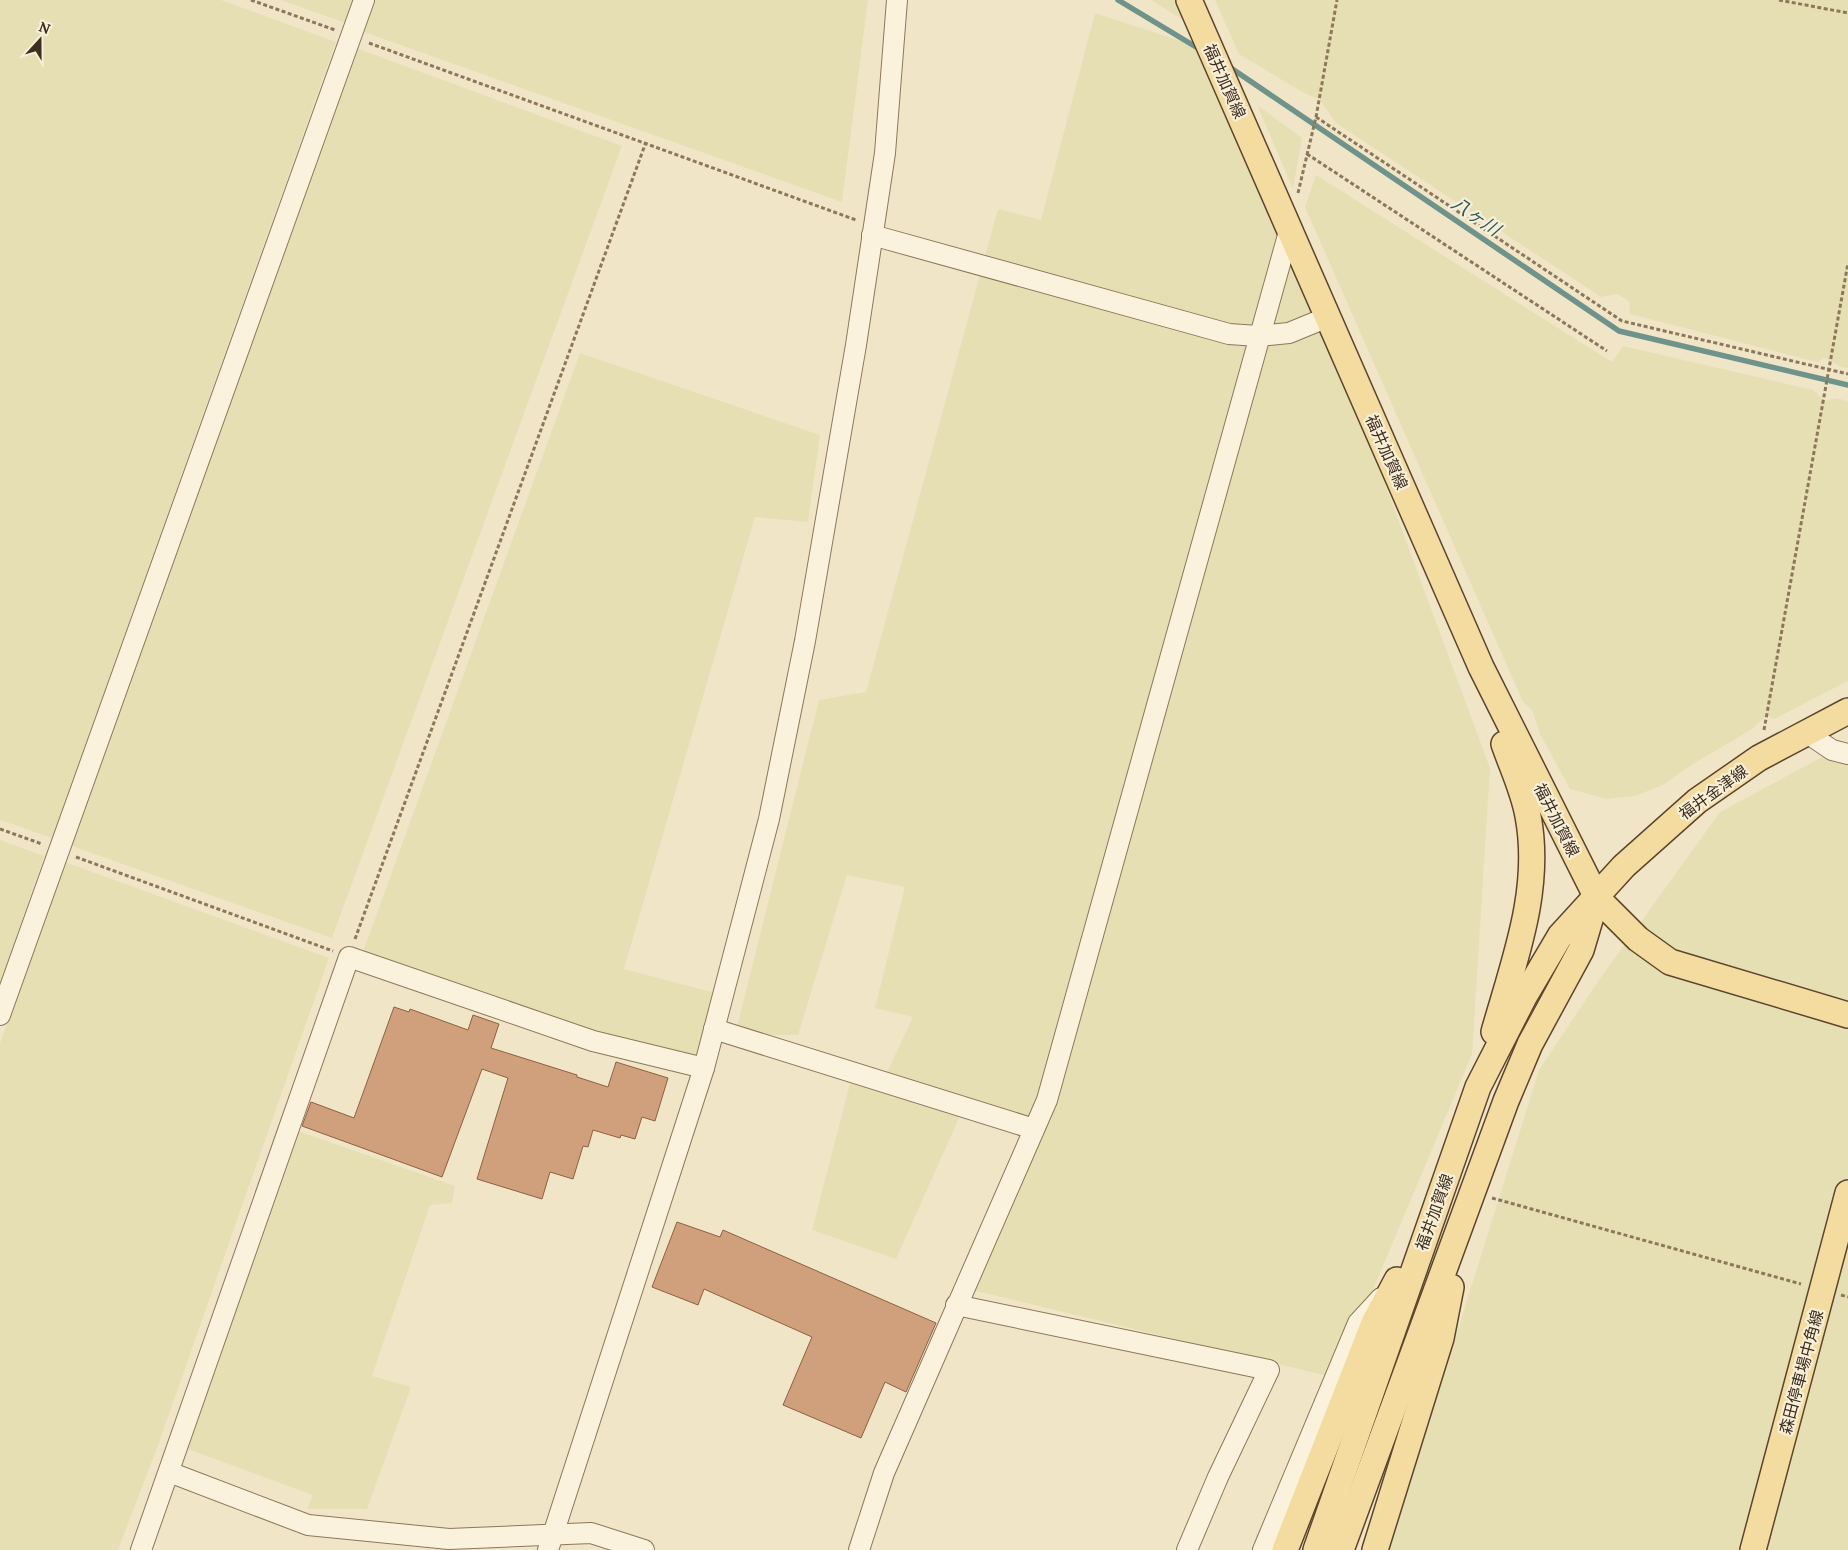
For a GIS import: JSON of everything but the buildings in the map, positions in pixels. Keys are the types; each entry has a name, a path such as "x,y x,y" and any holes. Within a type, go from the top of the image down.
{"main road":[{"name":"福井加賀線","path":"1190,0 1481,667 1597,898 1581,950 1530,1044 1472,1192 1341,1550"},
{"path":"1478,1087 1529,906 1534,859 1528,814 1499,730 1481,667"},
{"name":"福井金津線","path":"1597,898 1624,866 1697,801 1759,758 1848,711"},
{"name":"福井加賀線","path":"1316,1550 1478,1087 1524,997 1560,936 1597,898"},
{"path":"1597,898 1638,939 1670,962 1848,1015"},
{"name":"森田停車場中角線","path":"1753,1550 1848,1193"},
{"path":"1375,1550 1440,1338 1449,1302 1456,1240"},
{"path":"1285,1550 1374,1323 1395,1284 1423,1241"}],"street":[{"path":"0,1015 364,0"},
{"path":"550,1542 704,1068 769,819 790,722 856,345 885,153 897,0"},
{"path":"858,1550 884,1473 1049,1091 1258,336 1290,228"},
{"path":"873,231 1229,334 1258,336 1289,334 1328,317"},
{"path":"1807,732 1832,750 1848,754"},
{"path":"141,1550 348,957 593,1041 704,1068"},
{"path":"714,1029 1034,1129"},
{"path":"1263,1550 1358,1323 1395,1284"},
{"path":"956,1305 1269,1370 1218,1477 1187,1550"},
{"path":"169,1472 308,1525 449,1539 550,1542 591,1533 644,1550"}],"path":[{"path":"251,0 646,142 873,231"},
{"path":"1290,228 1316,116 1337,0"},
{"path":"1779,0 1848,13"},
{"path":"1316,116 1622,322 1848,374"},
{"path":"0,829 348,957 646,142"},
{"path":"1307,154 1607,351"},
{"path":"1759,758 1848,263"},
{"path":"1472,1192 1822,1290"}],"shaded area":[{"path":"0,0 221,0 336,42 52,838 0,820"},
{"path":"280,0 354,0 346,23"},
{"path":"375,0 868,0 842,202 364,32"},
{"path":"1151,0 1176,0 1185,21"},
{"path":"1215,0 1848,0 1848,368 1841,367 1825,358 1817,362 1630,314 1629,301 1617,294 1601,297 1336,123 1320,100 1302,92 1239,54"},
{"path":"1095,13 1193,45 1297,246 1490,768 1472,1054 1336,1378 964,1288 1034,1129 964,1107 896,1259 812,1230 853,1072 883,1081 913,1017 875,1008 905,887 847,875 798,1035 735,1035 819,700 866,692 998,209 1041,220"},
{"path":"356,48 622,146 332,938 69,845"},
{"path":"1257,105 1302,138 1293,189"},
{"path":"1316,175 1612,362 1623,346 1813,390 1825,401 1836,398 1848,401 1848,681 1774,719 1767,715 1752,729 1688,767 1663,785 1635,796 1606,799 1570,789 1540,734 1532,710 1523,702 1305,207"},
{"path":"580,353 820,435 808,522 755,517 624,969 723,995 704,1068 363,952"},
{"path":"1848,743 1848,1550 1389,1550 1539,1070 1599,980 1720,812"},
{"path":"0,840 44,856 0,983"},
{"path":"65,862 329,958 160,1440 118,1550 0,1550 0,1043"},
{"path":"298,1131 455,1186 452,1203 430,1205 372,1376 411,1387 367,1509 307,1509 313,1495 182,1447"}],"waterway":[{"name":"八ヶ川","path":"1118,0 1201,50"},
{"name":"八ヶ川","path":"1228,66 1619,331 1848,385"}]}
